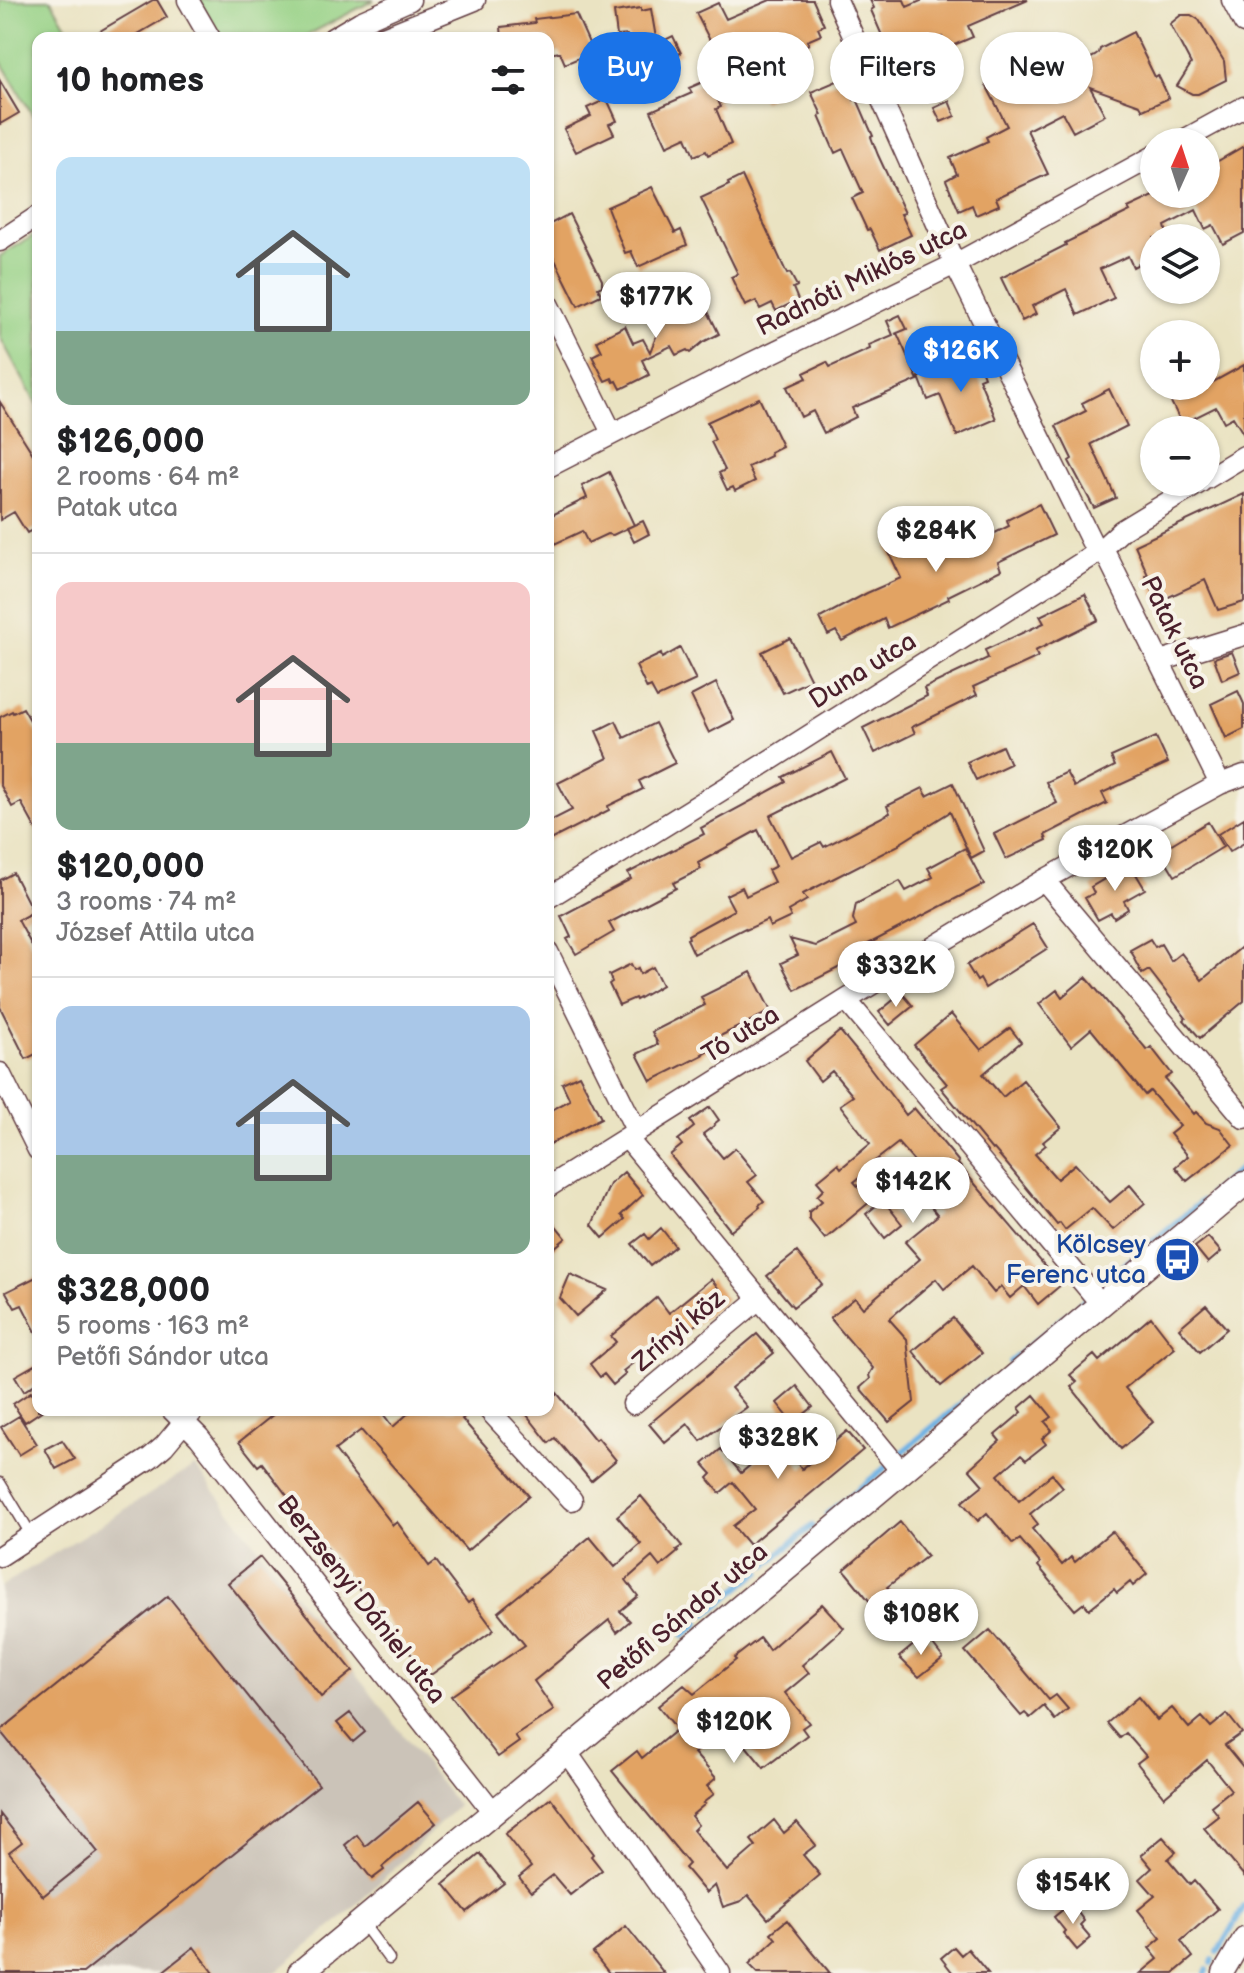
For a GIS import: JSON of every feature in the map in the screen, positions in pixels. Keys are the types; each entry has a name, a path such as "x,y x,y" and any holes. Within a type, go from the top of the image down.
{"street":[{"path":"188,0 207,32"},
{"path":"343,32 410,0"},
{"path":"412,32 475,0"},
{"name":"Patak utca","path":"837,0 955,264 1220,784"},
{"path":"1232,0 1244,23"},
{"path":"1206,128 1244,107"},
{"name":"Radnóti Miklós utca","path":"554,464 955,264 1140,164"},
{"path":"0,241 32,220"},
{"path":"554,316 612,433"},
{"path":"1220,471 1244,456"},
{"name":"Duna utca","path":"554,894 1100,550 1122,530 1178,496"},
{"path":"1160,661 1244,635"},
{"name":"Tó utca","path":"554,1183 1044,880 1220,784 1244,775"},
{"path":"1044,880 1244,1118"},
{"path":"554,965 632,1135 759,1299 901,1471"},
{"path":"846,1000 1102,1305"},
{"path":"0,1073 32,1138"},
{"name":"Petőfi Sándor utca","path":"300,1973 1244,1184"},
{"name":"Zrínyi köz","path":"633,1404 759,1299"},
{"path":"0,1556 150,1458 164,1446 182,1416"},
{"name":"Berzsenyi Dániel utca","path":"184,1416 494,1813"},
{"path":"495,1416 572,1500"},
{"path":"566,1751 720,1973"},
{"path":"1223,1973 1244,1937"}],"lane":[{"path":"0,1483 32,1536"},
{"path":"362,1922 389,1959"}],"shaded area":[{"path":"195,1466 458,1806 351,1910 275,1973 0,1973 0,1587"}],"green space":[{"path":"0,0 51,0 70,32 32,32 32,114 0,60"},
{"path":"199,0 374,0 313,32 218,32"},
{"path":"32,237 32,396 0,337 0,256"}],"building":[{"path":"153,0 157,0 167,17 141,32 98,32"},
{"path":"770,0 813,0 824,25 818,28 821,35 814,38 814,32 706,32 696,13 718,3 726,19"},
{"path":"870,0 904,0 907,7 923,0 1028,0 968,26 973,37 964,41 964,32 880,32 871,10 874,8"},
{"path":"651,9 655,32 616,32 614,12"},
{"path":"576,14 584,32 578,32 578,58 565,64 560,52 554,53 554,32 501,32 501,27 535,23 534,19"},
{"path":"1181,15 1191,15 1199,20 1224,61 1226,80 1198,94 1177,86 1191,64 1170,24"},
{"path":"1133,32 1169,98 1143,110 1140,105 1093,88 1093,57 1100,49"},
{"path":"0,81 19,113 0,124"},
{"path":"830,84 830,104 859,104 878,155 905,213 901,214 911,235 880,250 852,198 863,193 843,149 835,153 819,116 822,115 814,91"},
{"path":"697,85 697,104 720,104 721,107 716,109 731,144 708,155 706,151 694,156 686,137 667,146 651,111 667,104 681,104 681,98 692,93 689,88"},
{"path":"1093,93 1105,115 1073,132 1062,112 1027,130 1048,174 996,198 999,205 976,215 972,205 959,211 946,180 957,174 950,158 988,141 986,137 1007,126 996,104 1093,104"},
{"path":"609,104 617,121 609,124 614,134 576,152 564,129 591,116 587,108"},
{"path":"950,104 955,116 941,122 934,108"},
{"path":"1244,146 1244,233 1223,244 1220,224 1203,224 1196,210 1169,224 1140,224 1140,263 1133,267 1128,256 1100,269 1114,298 1078,315 1066,289 1032,306 1036,314 1022,321 1001,278 1130,211 1128,208 1140,202 1140,208 1220,208 1220,160"},
{"path":"742,176 787,274 790,273 797,286 793,288 798,300 776,311 772,303 760,309 756,301 745,306 731,277 738,274 701,198"},
{"path":"652,187 675,233 681,230 687,245 638,267 631,251 625,253 607,207"},
{"path":"569,214 602,280 602,286 598,288 601,295 578,306 554,258 554,222"},
{"path":"696,287 719,334 690,353 687,350 676,355 671,346 642,360 649,375 621,389 612,378 605,381 592,356 602,351 597,341 625,326 633,343 643,339 650,352 672,306 667,300"},
{"path":"900,315 907,329 897,333 918,380 852,408 856,417 824,433 813,411 801,417 787,387 807,378 804,373 827,362 830,367 893,335 887,321"},
{"path":"975,354 984,377 979,379 996,419 957,436 940,395 928,400 919,377"},
{"path":"1244,365 1244,435 1233,417 1224,422 1216,407 1198,416 1178,416 1170,400 1220,400 1220,378"},
{"path":"1109,389 1127,426 1091,444 1116,498 1094,508 1069,461 1072,459 1056,426 1086,411 1082,403"},
{"path":"759,398 782,446 770,452 771,456 748,467 755,481 735,491 733,487 727,490 719,473 725,470 711,442 715,440 707,422"},
{"path":"0,402 32,453 32,530 27,533 14,512 0,520"},
{"path":"609,472 634,525 588,543 582,531 554,544 554,514 587,498 582,486"},
{"path":"1244,494 1244,602 1218,610 1205,580 1158,602 1135,545"},
{"path":"1039,504 1054,535 998,562 1001,570 888,628 884,619 842,641 836,631 828,635 820,618 901,578 887,548 919,531 930,550 956,537 961,547 966,544 967,547 1009,526 1007,520"},
{"path":"643,521 649,534 634,542 627,528"},
{"path":"1085,594 1098,620 1035,651 1038,657 973,687 977,695 912,727 915,733 875,753 863,728 927,696 924,688 988,658 985,650 1044,623 1040,616"},
{"path":"790,638 811,680 783,693 762,652"},
{"path":"680,648 696,680 657,698 651,687 647,689 636,666 661,654 662,658"},
{"path":"1232,652 1240,672 1222,680 1214,658"},
{"path":"716,683 734,720 709,733 691,696"},
{"path":"1238,691 1244,704 1244,729 1226,738 1211,704"},
{"path":"23,708 32,724 32,822 21,802 12,807 0,784 0,717"},
{"path":"616,721 624,738 655,723 675,763 639,781 643,789 554,838 554,819 572,810 558,783 608,758 596,731"},
{"path":"1156,737 1168,763 1102,793 1107,803 1045,835 1047,840 1006,859 994,834 1057,803 1046,782 1066,772 1074,787 1115,766 1111,757"},
{"path":"1002,746 1010,764 976,780 967,762"},
{"path":"832,752 845,778 770,816 791,857 821,842 824,847 890,813 887,806 923,788 927,796 953,783 984,851 971,858 950,812 899,845 803,894 807,900 788,911 791,917 770,927 767,920 745,928 694,954 688,935 734,910 726,895 742,887 746,896 774,882 768,870 776,866 758,830 698,863 701,869 673,883 676,888 609,923 614,932 576,954 567,939 571,937 561,916 631,879 628,873 704,834 701,828 786,782 783,777"},
{"path":"1244,818 1244,843 1229,852 1218,834"},
{"path":"1208,822 1223,847 1175,876 1160,851"},
{"path":"965,848 984,884 847,955 850,962 795,990 781,963 798,955 790,939 816,946 856,926 853,919 856,904 900,881 906,891 933,877 928,868"},
{"path":"1130,864 1145,889 1124,901 1128,909 1114,918 1111,913 1098,920 1085,898 1094,893 1091,887"},
{"path":"13,873 32,910 18,920 32,946 32,1056 26,1059 0,1007 0,880"},
{"path":"1033,924 1048,948 985,988 967,965"},
{"path":"1150,939 1155,947 1161,944 1171,961 1181,953 1202,980 1244,945 1244,1001 1200,1038 1149,970 1142,974 1134,959 1130,950"},
{"path":"631,964 634,970 638,968 640,974 653,967 662,985 636,1000 619,1005 609,984 612,982 609,975"},
{"path":"751,972 771,1011 716,1038 719,1044 703,1055 651,1081 637,1054 658,1044 652,1032 705,1005 701,997"},
{"path":"1086,977 1147,1050 1151,1047 1172,1074 1165,1079 1194,1114 1196,1112 1206,1123 1220,1128 1233,1145 1187,1181 1175,1167 1188,1156 1170,1134 1180,1126 1150,1091 1145,1095 1091,1029 1071,1046 1039,1004 1057,990 1062,997"},
{"path":"902,993 913,1006 890,1025 879,1012"},
{"path":"951,1014 981,1050 1010,1028 1021,1042 983,1074 1003,1097 1023,1080 1061,1127 1043,1142 1046,1145 1035,1154 1057,1179 1075,1164 1110,1202 1130,1185 1145,1203 1113,1230 1092,1208 1065,1230 1060,1223 1057,1225 941,1088 947,1084 914,1045"},
{"path":"840,1031 906,1115 914,1108 1061,1285 1038,1304 1024,1286 1010,1298 1001,1287 994,1293 972,1266 944,1289 936,1279 889,1319 907,1339 914,1402 889,1422 860,1388 870,1379 873,1368 830,1318 855,1298 863,1308 920,1259 905,1242 938,1215 917,1190 909,1197 898,1185 919,1167 898,1143 866,1168 868,1171 854,1182 871,1201 825,1239 809,1219 809,1212 822,1201 817,1196 824,1189 817,1181 838,1164 841,1168 870,1144 840,1105 853,1096 832,1071 820,1081 805,1061"},
{"path":"579,1075 601,1118 554,1142 554,1109 570,1100 562,1083"},
{"path":"710,1107 719,1120 703,1134 723,1158 735,1148 757,1175 748,1182 764,1201 731,1231 670,1155 682,1145 678,1140 694,1127 690,1121"},
{"path":"624,1172 643,1195 621,1215 625,1219 603,1238 592,1225 610,1184"},
{"path":"883,1200 902,1224 885,1238 866,1214"},
{"path":"554,1223 566,1238 554,1248"},
{"path":"661,1228 675,1246 650,1266 632,1244 645,1234 649,1239"},
{"path":"1208,1237 1221,1252 1208,1263 1195,1247"},
{"path":"797,1252 822,1284 793,1307 767,1276"},
{"path":"570,1274 607,1290 576,1316 560,1298"},
{"path":"32,1279 32,1324 22,1305 15,1308 6,1292"},
{"path":"711,1279 727,1299 683,1335 681,1332 677,1335 673,1329 632,1361 623,1371 626,1374 613,1385 604,1374 600,1377 590,1364 616,1342 611,1336 657,1297 669,1313"},
{"path":"1206,1305 1227,1329 1200,1352 1179,1328"},
{"path":"1151,1317 1175,1348 1125,1388 1153,1422 1121,1449 1071,1387 1077,1382 1070,1375 1094,1355 1099,1361"},
{"path":"953,1318 982,1353 941,1386 913,1351"},
{"path":"757,1334 774,1353 731,1388 747,1407 701,1441 688,1424 665,1443 649,1424"},
{"path":"32,1366 32,1386 24,1391 15,1376"},
{"path":"797,1386 813,1407 793,1423 777,1403"},
{"path":"31,1392 34,1416 25,1422 13,1404"},
{"path":"557,1393 595,1440 598,1438 616,1460 591,1481 555,1438 549,1443 528,1416 554,1416 554,1395"},
{"path":"1034,1395 1052,1417 1045,1422 1052,1430 1042,1439 1046,1444 1026,1460 1021,1455 998,1475 1019,1501 1052,1474 1063,1487 1030,1514 1038,1524 1032,1529 1062,1565 1071,1557 1075,1562 1112,1531 1147,1574 1133,1586 1130,1582 1117,1593 1114,1589 1089,1609 1084,1603 1075,1610 1020,1539 1013,1544 987,1513 978,1521 962,1502 983,1485 969,1469 1000,1441 995,1435 1022,1412 1019,1408"},
{"path":"19,1416 37,1444 19,1455 1,1427"},
{"path":"272,1416 385,1416 393,1427 405,1416 465,1416 462,1419 529,1496 467,1551 361,1430 335,1450 393,1525 397,1522 429,1566 436,1561 468,1603 472,1600 494,1630 432,1674 426,1674 262,1463 258,1466 239,1442"},
{"path":"847,1431 863,1450 749,1545 733,1526 755,1509 733,1482 720,1493 708,1478 712,1474 703,1464 721,1449 741,1473 780,1440 802,1469"},
{"path":"62,1440 75,1459 56,1469 45,1449"},
{"path":"641,1496 682,1546 660,1567 652,1557 626,1580 638,1596 620,1611 630,1621 617,1632 609,1620 534,1681 554,1710 515,1736 519,1742 498,1757 451,1696 525,1645 498,1612 590,1537 615,1567 641,1544 617,1516"},
{"path":"900,1522 927,1556 887,1587 898,1599 880,1614 844,1570"},
{"path":"260,1557 353,1671 321,1697 228,1583"},
{"path":"168,1596 319,1785 83,1973 0,1973 0,1814 22,1842 9,1852 43,1896 98,1852 0,1731"},
{"path":"822,1604 844,1628 802,1665 809,1673 785,1693 809,1723 802,1728 807,1735 764,1768 728,1724 694,1753 716,1778 707,1786 714,1794 691,1816 698,1825 693,1830 727,1871 756,1846 751,1840 774,1820 784,1833 797,1822 816,1845 803,1855 820,1875 768,1919 748,1895 723,1907 715,1885 706,1893 685,1868 689,1864 612,1771 637,1751 642,1758 677,1729 658,1706 684,1685 694,1694 760,1638 769,1650"},
{"path":"990,1630 1049,1700 1056,1695 1068,1709 1055,1720 1044,1706 1030,1718 1025,1713 1021,1716 965,1651"},
{"path":"927,1637 943,1658 919,1677 899,1657"},
{"path":"1138,1697 1157,1720 1172,1708 1189,1728 1202,1717 1211,1727 1227,1714 1242,1733 1225,1745 1244,1768 1244,1876 1204,1828 1219,1816 1211,1806 1231,1790 1207,1760 1164,1797 1137,1763 1146,1756 1126,1733 1120,1738 1107,1723"},
{"path":"350,1713 365,1732 353,1742 337,1723"},
{"path":"551,1798 602,1870 570,1895 553,1875 531,1892 519,1877 531,1867 505,1834"},
{"path":"418,1802 436,1823 382,1867 384,1870 372,1879 345,1845 357,1835 365,1846"},
{"path":"1163,1837 1176,1852 1168,1859 1190,1885 1194,1881 1218,1909 1181,1941 1193,1957 1174,1973 1141,1973 1158,1959 1149,1948 1161,1938 1138,1910 1155,1896 1140,1879 1152,1868 1141,1855"},
{"path":"480,1854 504,1883 467,1912 444,1884"},
{"path":"1071,1903 1084,1921 1080,1925 1091,1938 1077,1950 1054,1917"},
{"path":"787,1920 830,1973 758,1973 749,1964 776,1939 771,1933"},
{"path":"626,1926 664,1973 609,1973 593,1953"},
{"path":"194,1947 214,1973 161,1973"},
{"path":"954,1947 961,1955 968,1949 988,1973 953,1973 941,1958"}],"waterway":[{"path":"1210,1194 1244,1166"},
{"path":"1098,1286 1202,1201"},
{"path":"1010,1362 1084,1300"},
{"path":"901,1453 987,1382"},
{"path":"827,1514 886,1467"},
{"path":"766,1565 812,1526"},
{"path":"725,1599 760,1571"},
{"path":"707,1614 722,1602"},
{"path":"684,1635 698,1623"},
{"path":"1236,1921 1244,1907"},
{"path":"1218,1952 1233,1926"}],"place":[{"name":"Kölcsey Ferenc utca","path":"1177,1260"}]}
